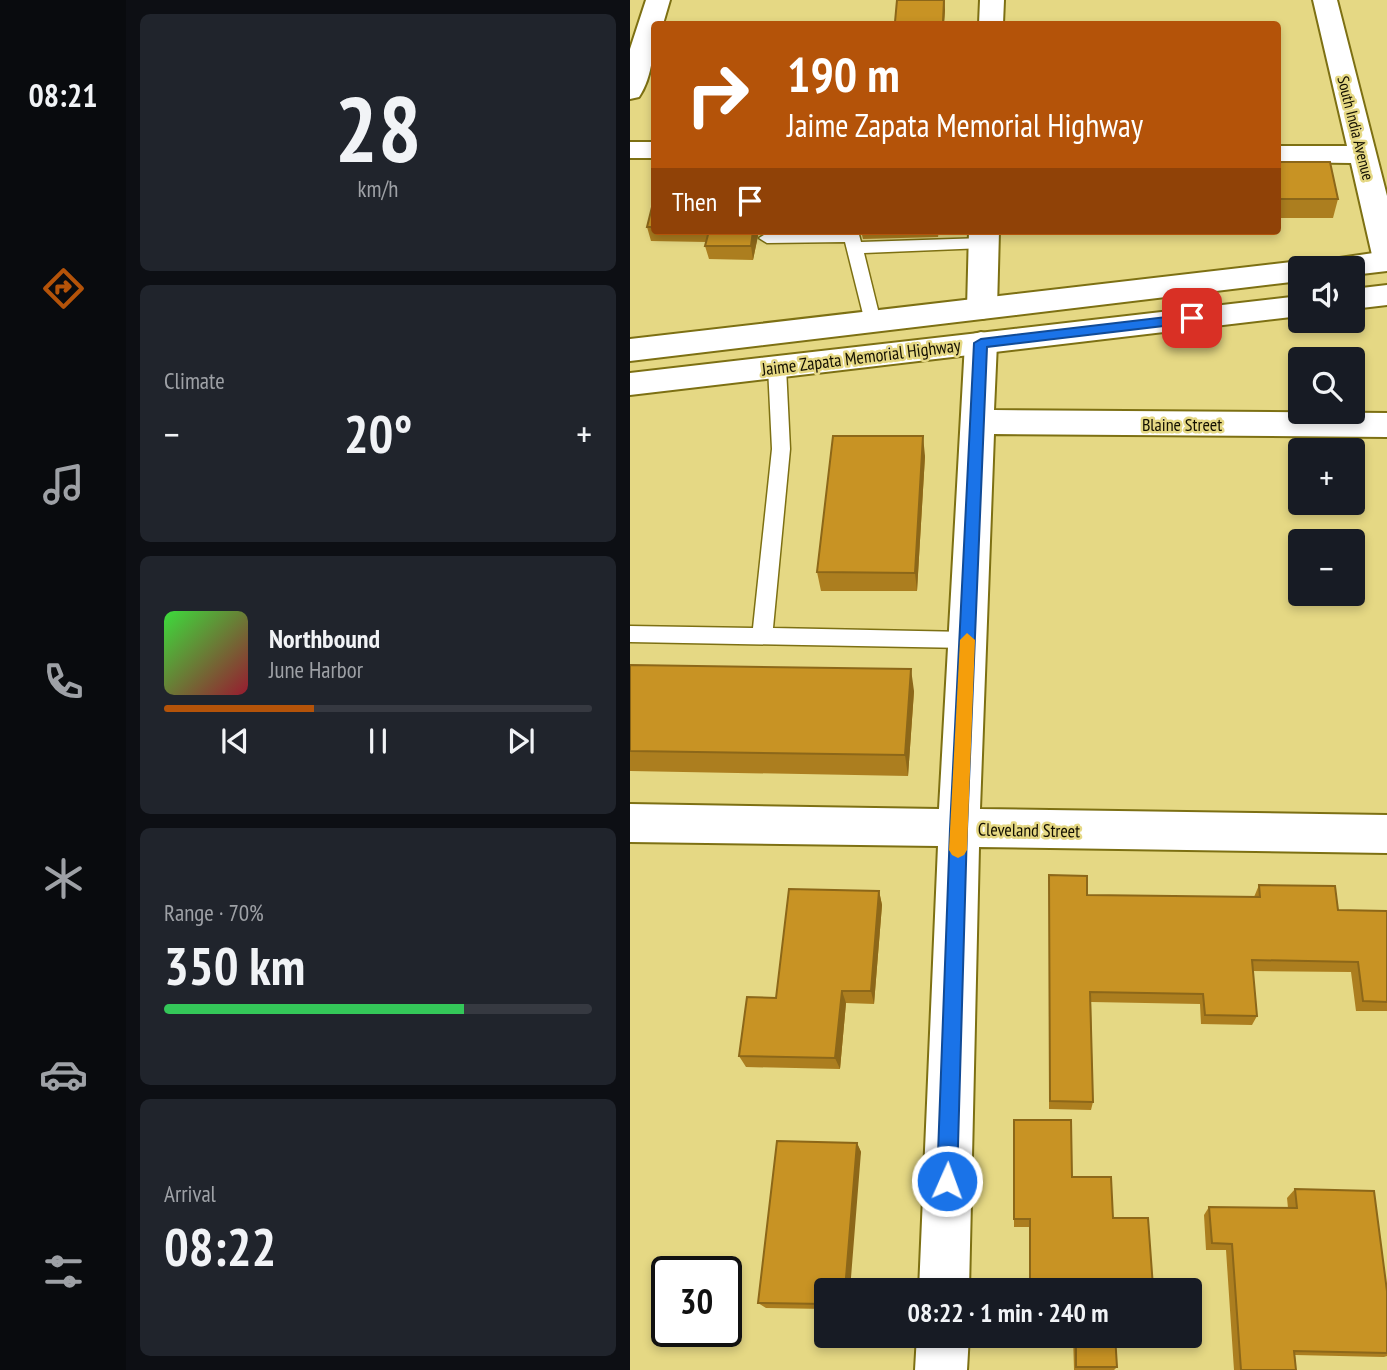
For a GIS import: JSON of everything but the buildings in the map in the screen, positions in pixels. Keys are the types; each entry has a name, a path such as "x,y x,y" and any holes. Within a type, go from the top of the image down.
{"street":[{"path":"652,21 658,0"},
{"path":"991,21 992,0"},
{"name":"South India Avenue","path":"1325,0 1363,155 1381,208 1387,255"},
{"path":"630,91 651,23"},
{"path":"630,150 651,150"},
{"path":"1281,154 1363,155"},
{"path":"973,237 982,310"},
{"path":"1365,264 1387,261"},
{"path":"1365,277 1387,261"},
{"name":"Jaime Zapata Memorial Highway","path":"630,349 1288,272"},
{"path":"944,1278 959,829 981,343 1022,325 1046,319 1288,291"},
{"path":"1365,298 1387,295"},
{"name":"Jaime Zapata Memorial Highway","path":"630,384 1288,307"},
{"name":"Blaine Street","path":"978,422 1387,425"},
{"name":"Cleveland Street","path":"630,823 1387,834"},
{"path":"942,1370 943,1348"}],"lane":[{"path":"767,238 973,237"},
{"path":"851,239 873,322"},
{"path":"762,636 781,449 777,367"},
{"path":"630,634 967,640"}],"slow traffic":[{"path":"958,850 967,640"}],"route":[{"path":"947,1181 959,829 981,343 1192,318"}]}
